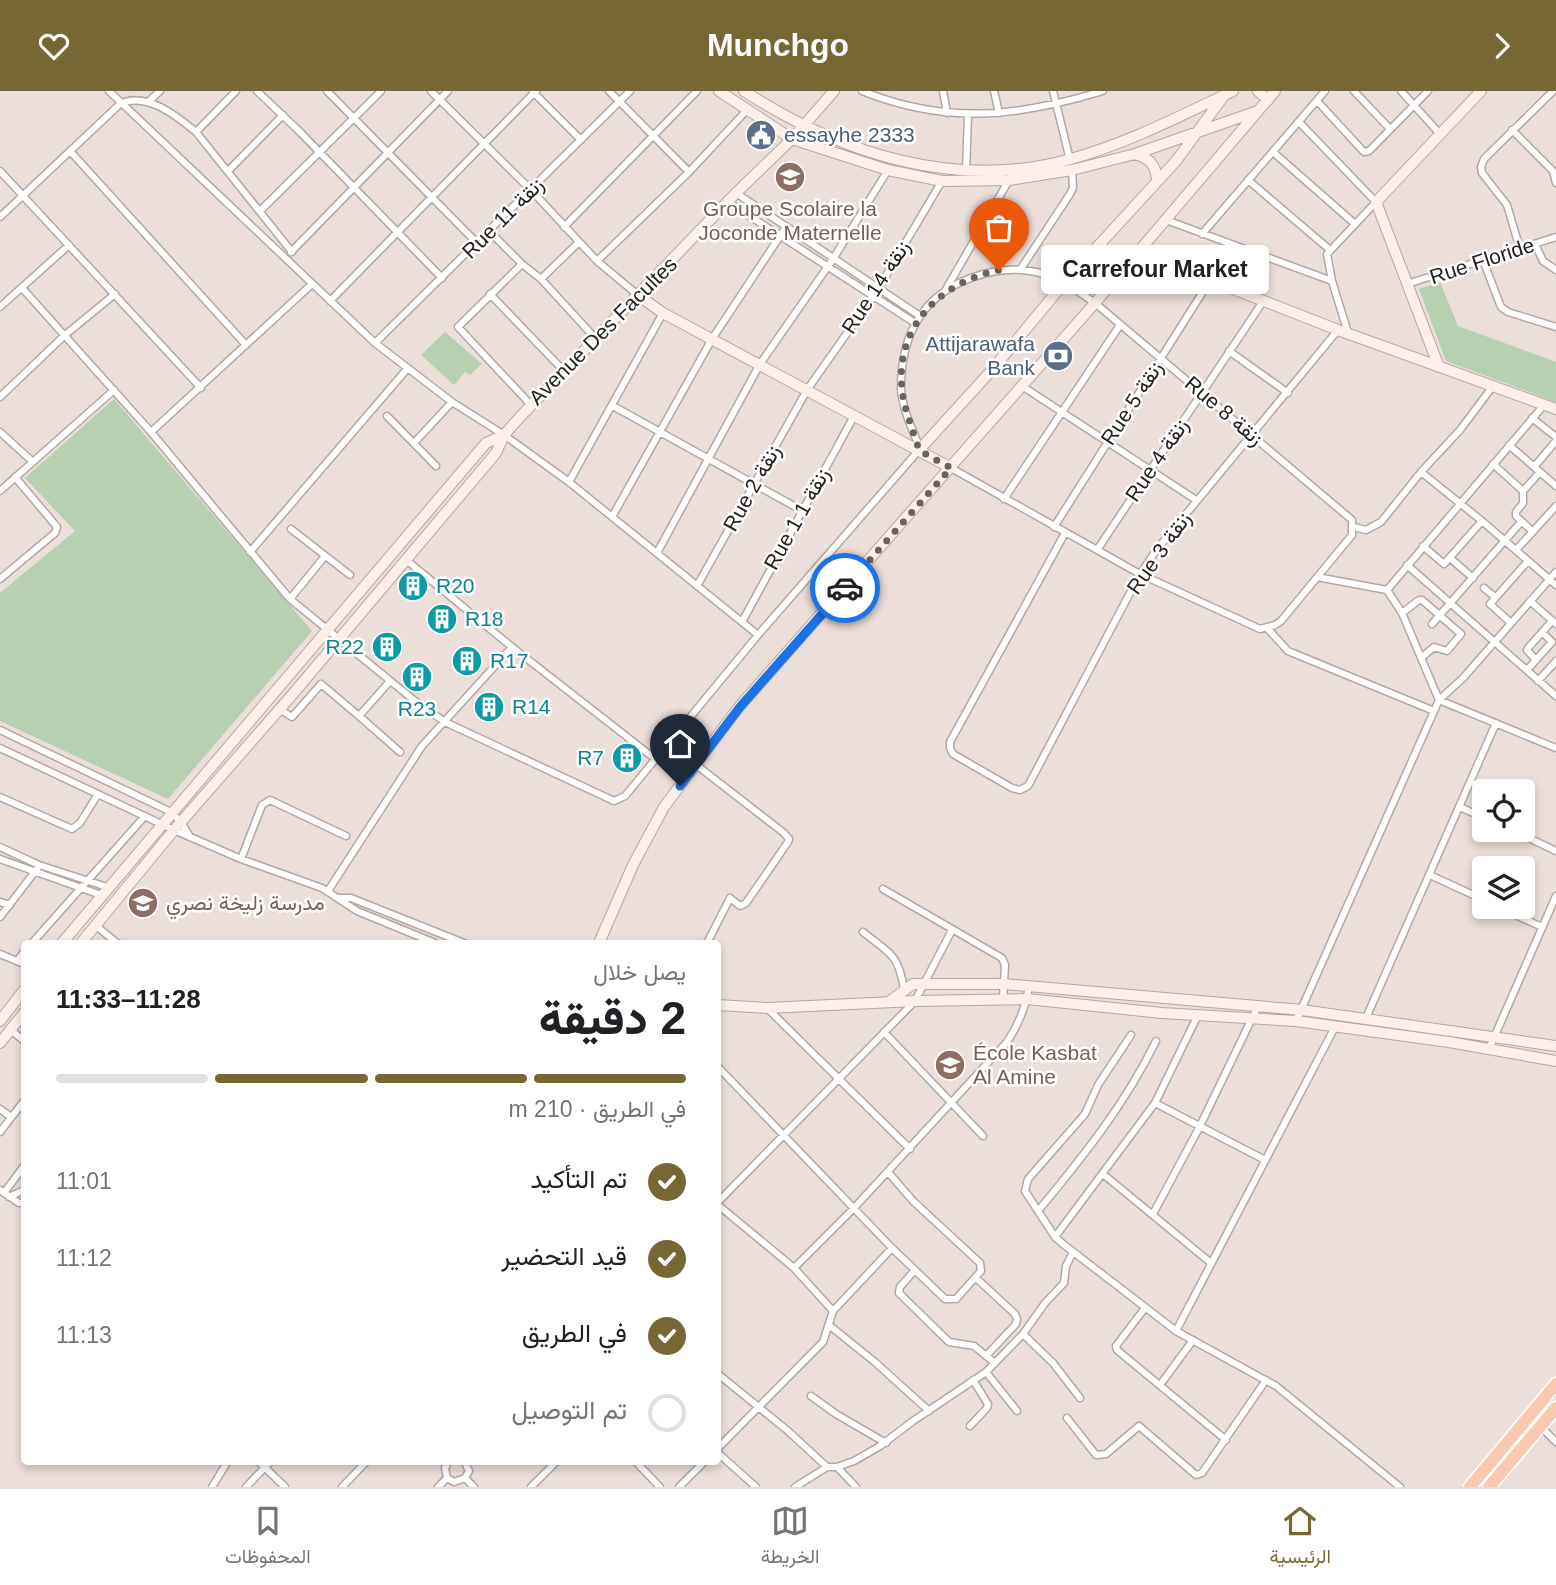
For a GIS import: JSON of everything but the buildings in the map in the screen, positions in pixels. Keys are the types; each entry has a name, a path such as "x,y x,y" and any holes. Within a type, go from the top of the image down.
{"highway":[{"path":"1470,1487 1556,1384"},
{"path":"1489,1487 1556,1408"}],"street":[{"path":"109,91 375,343 452,402 504,435 569,482 758,635"},
{"path":"149,101 160,91"},
{"path":"197,132 236,91"},
{"path":"257,91 442,278"},
{"path":"327,91 477,243"},
{"path":"260,211 381,91"},
{"path":"431,91 531,190 597,261 663,313 920,449 1140,574 1260,629 1281,621 1352,535 1353,524 1366,530 1381,522 1420,472 1460,431 1493,386"},
{"path":"285,258 448,91"},
{"path":"609,91 689,171"},
{"name":"Rue 11 زنقة","path":"375,343 629,91"},
{"path":"564,227 697,91"},
{"path":"719,91 792,139 888,170 942,181 1009,180 1071,165 1135,154 1258,111"},
{"path":"744,91 804,126 849,145 912,164 965,171 1071,165 1228,92"},
{"path":"758,100 765,91"},
{"name":"Avenue Des Facultes","path":"504,435 736,193 792,139 834,91"},
{"path":"862,91 923,110 968,115 1057,105 1103,91"},
{"path":"943,91 947,113"},
{"path":"994,91 999,113"},
{"path":"1020,270 1073,188 1071,165 1053,91"},
{"path":"1258,91 1268,100"},
{"path":"601,940 611,912 664,807 740,707 1095,303 1275,91"},
{"path":"1202,234 1325,91"},
{"path":"1354,91 1390,129"},
{"path":"1401,91 1440,134"},
{"path":"1317,101 1362,151 1369,151 1428,91"},
{"path":"1343,331 1327,260 1330,250 1481,91"},
{"path":"1520,249 1507,205 1482,173 1481,167 1484,159 1553,91"},
{"path":"330,301 534,92 581,140"},
{"path":"22,288 151,432 290,599 445,722 614,801 625,796 758,635 991,371 1065,282 1176,161 1228,92"},
{"path":"0,217 120,104 138,98 149,101 183,120 197,132 292,251"},
{"path":"597,261 747,110"},
{"path":"229,170 283,115"},
{"path":"965,171 968,115"},
{"path":"1299,122 1376,202 1439,367"},
{"path":"1512,130 1554,170 1556,183"},
{"path":"70,151 246,345"},
{"path":"1273,152 1355,224"},
{"path":"1135,154 1153,163 1157,179"},
{"path":"657,553 760,364 833,259 888,170"},
{"path":"0,171 201,388"},
{"path":"920,449 905,411 901,391 906,344 920,316 944,293 1009,180"},
{"path":"1248,180 1330,250"},
{"name":"Rue 14 زنقة","path":"807,390 873,297 942,181"},
{"path":"736,193 920,316"},
{"path":"728,202 915,323"},
{"path":"1166,220 1332,281"},
{"path":"612,517 712,339 786,227"},
{"path":"489,231 541,279 596,339"},
{"name":"Rue Floride","path":"1407,284 1556,237"},
{"path":"541,279 579,242"},
{"path":"1535,244 1543,261 1556,269"},
{"path":"0,307 69,245"},
{"path":"1139,251 1343,331 1556,409"},
{"path":"1483,260 1501,307 1508,312 1556,327"},
{"path":"522,264 458,327 531,405"},
{"name":"Rue 8 زنقة","path":"944,293 981,274 999,270 1043,274 1065,282 1095,303 1353,524"},
{"name":"Rue 5 زنقة","path":"1054,527 1211,279"},
{"path":"151,432 312,284"},
{"path":"0,397 65,335 115,294"},
{"path":"490,294 564,371"},
{"name":"Rue 4 زنقة","path":"1097,550 1264,300"},
{"path":"569,482 663,313"},
{"path":"1004,499 1119,325"},
{"name":"Rue 3 زنقة","path":"1065,533 950,742 953,754 1020,790 1028,786 1140,574 1251,435 1343,331"},
{"path":"1229,351 1288,393"},
{"path":"250,552 407,369"},
{"path":"1022,386 1196,501"},
{"path":"0,491 114,390"},
{"name":"Rue 2 زنقة","path":"697,586 807,390"},
{"path":"414,443 452,402"},
{"path":"1387,590 1544,405"},
{"path":"613,406 802,510"},
{"path":"387,416 436,466"},
{"name":"Rue 1 زنقة 1","path":"741,622 854,416"},
{"path":"1532,418 1556,439 1523,491 1522,503 1516,512 1521,522 1532,531"},
{"path":"0,432 33,462"},
{"path":"83,940 177,826 496,453 504,435"},
{"path":"64,940 486,443 504,435"},
{"path":"1509,445 1555,484"},
{"path":"1493,464 1523,491"},
{"path":"1420,472 1556,585"},
{"path":"0,579 55,533 57,527 15,477"},
{"path":"1516,550 1532,531 1553,515 1556,506"},
{"path":"1423,546 1442,564 1482,521"},
{"path":"1432,624 1521,522"},
{"path":"291,529 350,575"},
{"path":"290,599 325,556"},
{"path":"1450,558 1473,577"},
{"path":"405,559 654,758"},
{"path":"1511,623 1490,606 1528,561"},
{"path":"1407,565 1556,696"},
{"path":"1296,1021 1439,700 1463,678 1556,572"},
{"path":"1317,577 1387,590 1402,613 1439,700 1556,748"},
{"path":"1484,588 1495,597"},
{"path":"1402,613 1420,600 1461,635 1447,651 1434,647 1420,658"},
{"path":"1530,601 1554,622 1527,650 1536,660"},
{"path":"1267,628 1288,651 1434,711"},
{"path":"1527,670 1552,642 1542,632"},
{"path":"327,891 379,814 408,765 512,647"},
{"path":"1538,681 1556,661"},
{"path":"309,674 400,752"},
{"path":"359,716 390,681"},
{"path":"1550,690 1556,683"},
{"path":"279,709 292,717 321,684"},
{"path":"1366,1018 1496,723"},
{"path":"0,730 171,812 177,826 190,837 327,891 356,911 428,940"},
{"path":"0,748 161,824 177,826"},
{"path":"695,764 788,835 789,839 746,903 740,906 730,898 709,940"},
{"path":"0,797 72,829 80,823 98,794"},
{"path":"241,859 262,804 270,800 346,836"},
{"path":"1461,807 1472,812"},
{"path":"35,940 145,816"},
{"path":"1535,841 1556,851"},
{"path":"0,848 39,865 87,879 104,891"},
{"path":"0,859 80,888 104,891"},
{"path":"0,917 39,865"},
{"path":"1430,876 1472,895"},
{"path":"883,889 1002,958 1005,965 1003,999"},
{"path":"1489,1049 1556,896"},
{"path":"339,898 351,898 456,940"},
{"path":"0,902 10,905"},
{"path":"1524,919 1542,927"},
{"path":"95,925 113,940"},
{"path":"721,1200 915,1000 952,930"},
{"path":"863,932 895,958 901,968 904,989"},
{"path":"0,954 21,963"},
{"path":"17,961 21,956"},
{"path":"890,1002 913,984 1004,983 1302,1010 1494,1035 1556,1046"},
{"path":"794,1268 910,1149 1007,1042 1019,1023 1029,986"},
{"path":"0,1021 21,994"},
{"path":"721,1005 767,1008 915,1000 1027,999 1198,1016 1296,1021 1556,1061"},
{"path":"1153,1214 1200,1126 1258,1006"},
{"path":"767,1008 910,1149"},
{"path":"1055,1237 1155,1103 1198,1016"},
{"path":"0,1044 21,1017"},
{"path":"1176,1331 1335,1027"},
{"path":"11,1030 21,1038"},
{"path":"884,1032 983,1136"},
{"path":"1131,1035 1098,1085 1085,1114 1028,1179 1026,1191 1055,1237 1073,1252 1176,1331 1266,1380 1301,1405 1400,1487"},
{"path":"1038,1211 1102,1129 1156,1041"},
{"path":"721,1070 892,1248 945,1299 956,1299 981,1271 980,1263 913,1202 888,1172"},
{"path":"1155,1103 1265,1160"},
{"path":"0,1132 21,1105"},
{"path":"0,1109 11,1117"},
{"path":"21,1170 4,1193 21,1202"},
{"path":"1103,1174 1211,1263"},
{"path":"721,1206 794,1268 833,1311"},
{"path":"721,1448 758,1406 823,1342 833,1311 892,1248"},
{"path":"795,1487 827,1467 837,1467 854,1461 886,1443 986,1372 1023,1334 1045,1303 1064,1283 1066,1266 1073,1252"},
{"path":"915,1270 900,1287 900,1293 949,1342 974,1346 995,1363"},
{"path":"976,1278 1015,1314 1017,1319 1016,1324 986,1356"},
{"path":"1145,1308 1116,1348 1226,1440"},
{"path":"829,1325 929,1411"},
{"path":"1023,1334 1053,1363 1080,1398"},
{"path":"1160,1385 1193,1340"},
{"path":"986,1372 1017,1411"},
{"path":"721,1376 827,1467"},
{"path":"970,1426 988,1404 973,1380"},
{"path":"1068,1418 1096,1455 1106,1454 1139,1426 1196,1475 1202,1473 1266,1380"},
{"path":"811,1396 886,1443"},
{"path":"1540,1426 1556,1442"},
{"path":"721,1454 755,1487"},
{"path":"212,1487 226,1465"},
{"path":"262,1465 285,1487"},
{"path":"246,1487 268,1465"},
{"path":"342,1487 363,1465"},
{"path":"447,1465 447,1478"},
{"path":"447,1478 458,1482 465,1478 468,1471 466,1465"},
{"path":"531,1487 553,1465"},
{"path":"639,1465 660,1487"},
{"path":"680,1487 701,1465"},
{"path":"837,1467 856,1487"},
{"path":"438,1487 447,1478"},
{"path":"465,1478 474,1487"}],"green space":[{"path":"1440,282 1458,326 1556,362 1556,402 1446,361 1419,289"},
{"path":"445,332 482,364 470,375 465,372 454,385 421,355"},
{"path":"114,399 312,631 168,799 0,721 0,593 75,531 25,478"}],"way so far":[{"path":"845,588 951,468 920,449 905,411 901,391 902,367 906,344 915,323 944,293 961,282 999,270"}],"place":[{"name":"essayhe 2333","path":"761,135"},
{"name":"Groupe Scolaire la Joconde Maternelle","path":"790,177"},
{"name":"Carrefour Market","path":"999,270"},
{"name":"Attijarawafa Bank","path":"1058,356"},
{"name":"R20","path":"413,586"},
{"name":"R18","path":"442,619"},
{"name":"R22","path":"387,647"},
{"name":"R17","path":"467,661"},
{"name":"R23","path":"417,677"},
{"name":"R14","path":"489,707"},
{"name":"R7","path":"627,758"},
{"name":"مدرسة زليخة نصري","path":"143,903"},
{"name":"École Kasbat Al Amine","path":"950,1065"}],"route":[{"path":"680,786 740,707 845,588"}]}
